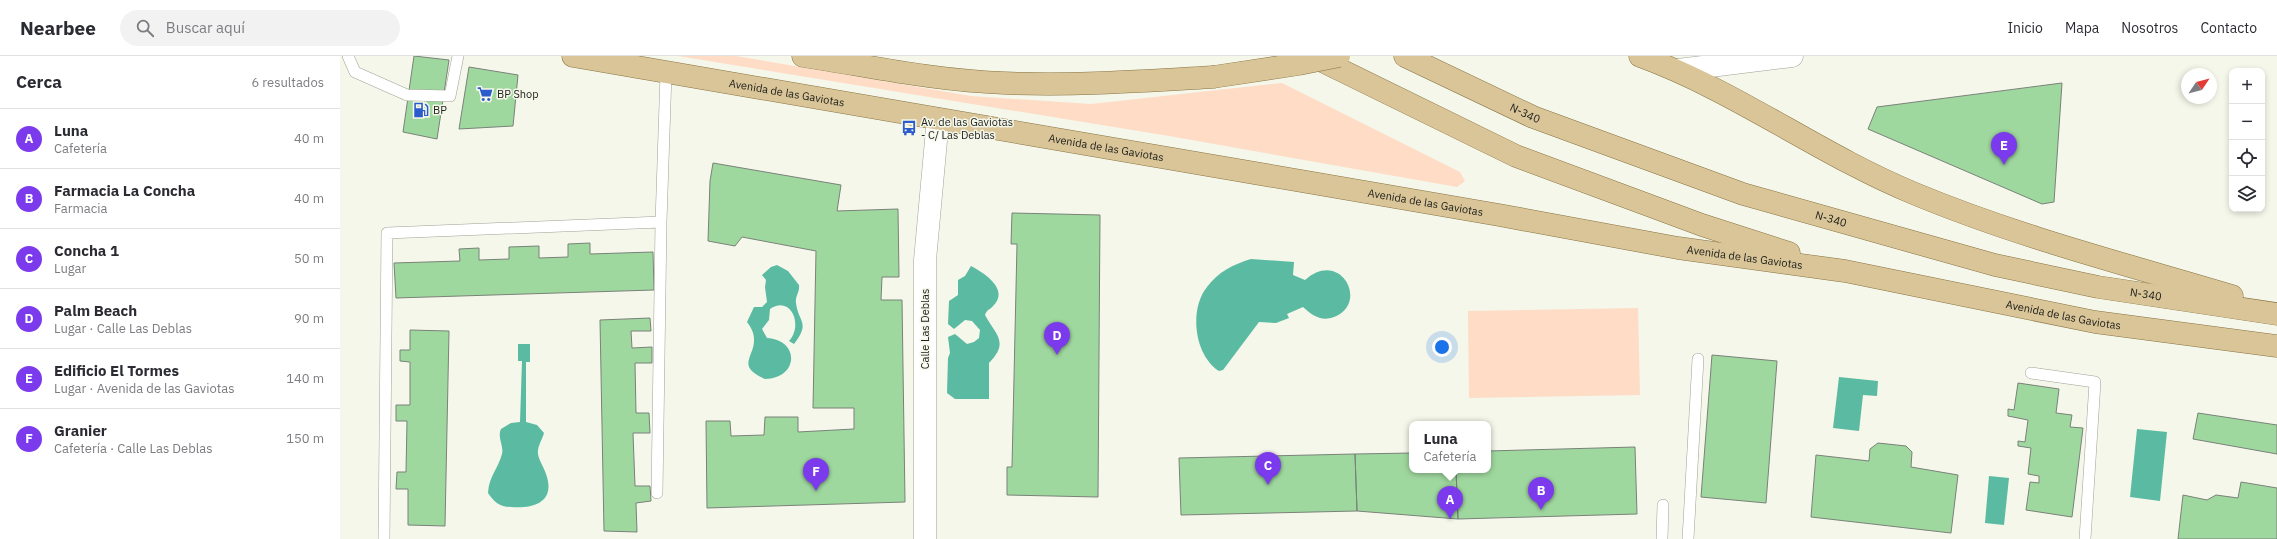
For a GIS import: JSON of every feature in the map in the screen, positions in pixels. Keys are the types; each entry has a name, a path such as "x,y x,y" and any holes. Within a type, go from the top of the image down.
{"main road":[{"name":"Avenida de las Gaviotas","path":"573,56 1678,248 1845,271 2095,322 2277,346"},
{"path":"803,56 946,78 1004,83 1120,82 1213,77 1299,64 1339,56"},
{"path":"1312,56 1516,156 1702,225 1845,271"},
{"name":"N-340","path":"1405,56 1533,117 1743,194 1995,265 2098,287 2277,314"},
{"path":"1640,56 1678,70 1807,140 1912,193 2010,229 2277,310"}],"street":[{"path":"1678,70 1792,56"},
{"name":"Calle Las Deblas","path":"925,539 925,260 938,119"}],"lane":[{"path":"348,56 355,72 407,95 450,96 458,56"},
{"path":"657,493 661,222 666,73"},
{"path":"384,539 387,234 661,222"},
{"path":"1688,539 1698,359"},
{"path":"2031,373 2095,382 2085,539"},
{"path":"1662,539 1663,505"}],"shaded area":[{"path":"678,56 736,56 971,96 1091,104 1282,83 1460,172 1465,181 1457,187 1169,136"},
{"path":"1251,259 1294,262 1293,275 1305,280 1318,272 1329,270 1339,274 1346,281 1350,291 1350,301 1345,310 1334,317 1325,319 1317,317 1303,307 1287,314 1289,318 1276,323 1259,322 1223,370 1219,371 1211,364 1199,343 1196,319 1201,296 1211,282 1221,273 1238,263"},
{"path":"777,265 788,271 799,285 796,303 803,326 799,337 794,344 789,341 795,327 793,313 789,308 784,306 777,306 770,309 769,320 762,329 767,338 778,340 785,345 790,352 791,359 789,366 784,372 776,377 765,379 751,370 749,365 754,339 752,330 747,322 754,307 762,307 767,302 765,287 766,280 762,275 771,267"},
{"path":"971,266 993,282 999,294 997,300 985,315 999,338 1000,344 995,356 989,363 989,399 955,399 947,393 948,358 950,353 948,337 955,334 967,344 974,342 979,338 980,330 972,321 965,320 954,329 948,324 949,301 958,295 958,280 965,276"},
{"path":"1638,308 1640,395 1469,398 1468,311"},
{"path":"518,344 530,344 530,362 526,362 526,422 537,425 544,433 539,446 538,454 545,471 548,491 541,502 535,505 528,507 507,507 500,505 488,493 490,482 502,454 500,435 501,429 511,423 520,422 522,361 518,361"},
{"path":"1839,377 1878,381 1877,396 1863,395 1859,431 1833,428"},
{"path":"2137,429 2167,432 2160,501 2130,497"},
{"path":"1989,476 2009,478 2004,525 1985,523"}],"building":[{"path":"414,56 449,60 437,139 403,132"},
{"path":"469,67 518,75 513,126 459,129"},
{"path":"2062,83 2054,202 2042,204 1868,129 1877,107"},
{"path":"713,163 841,185 837,211 898,209 899,277 882,277 881,300 902,300 905,502 707,508 706,421 730,421 731,436 764,435 765,417 798,417 798,432 854,429 854,408 813,408 816,251 742,237 735,246 708,241 710,181"},
{"path":"1012,213 1100,215 1098,497 1007,495 1007,467 1012,467 1017,244 1011,244"},
{"path":"590,243 590,254 653,252 654,290 396,298 394,263 460,261 459,249 479,248 479,260 509,259 509,247 539,246 539,258 568,257 568,244"},
{"path":"650,318 651,331 631,331 632,348 652,347 652,363 635,363 636,413 649,413 650,433 633,433 635,486 650,486 651,501 636,503 637,532 604,531 600,320"},
{"path":"410,330 449,331 445,526 408,525 408,489 396,489 397,472 406,472 407,421 396,421 396,405 410,405 410,362 400,361 400,350 410,350"},
{"path":"1712,355 1777,361 1766,503 1701,497"},
{"path":"2018,383 2059,389 2056,413 2072,415 2070,427 2083,428 2072,517 2026,510 2030,482 2039,483 2039,476 2028,474 2031,448 2018,446 2018,441 2025,442 2028,420 2008,416 2008,409 2014,410"},
{"path":"2198,413 2277,425 2277,454 2193,439"},
{"path":"1878,443 1906,446 1912,452 1911,467 1958,475 1951,533 1811,517 1816,455 1869,461 1870,449"},
{"path":"1635,447 1637,514 1458,519 1456,473 1491,473 1491,451"},
{"path":"1409,453 1409,473 1456,473 1458,519 1357,511 1355,454"},
{"path":"1355,454 1357,511 1181,515 1179,458"},
{"path":"2241,482 2277,488 2277,539 2178,539 2183,495 2207,500 2216,495 2238,498"}],"place":[{"name":"BP Shop","path":"485,94"},
{"name":"BP","path":"421,110"},
{"name":"Av. de las Gaviotas - C/ Las Deblas","path":"909,128"},
{"name":"Edificio El Tormes","path":"2004,165"},
{"name":"Palm Beach","path":"1057,355"},
{"name":"Concha 1","path":"1268,485"},
{"name":"Granier","path":"816,491"},
{"name":"Farmacia La Concha","path":"1541,510"},
{"name":"Luna","path":"1450,519"}]}
